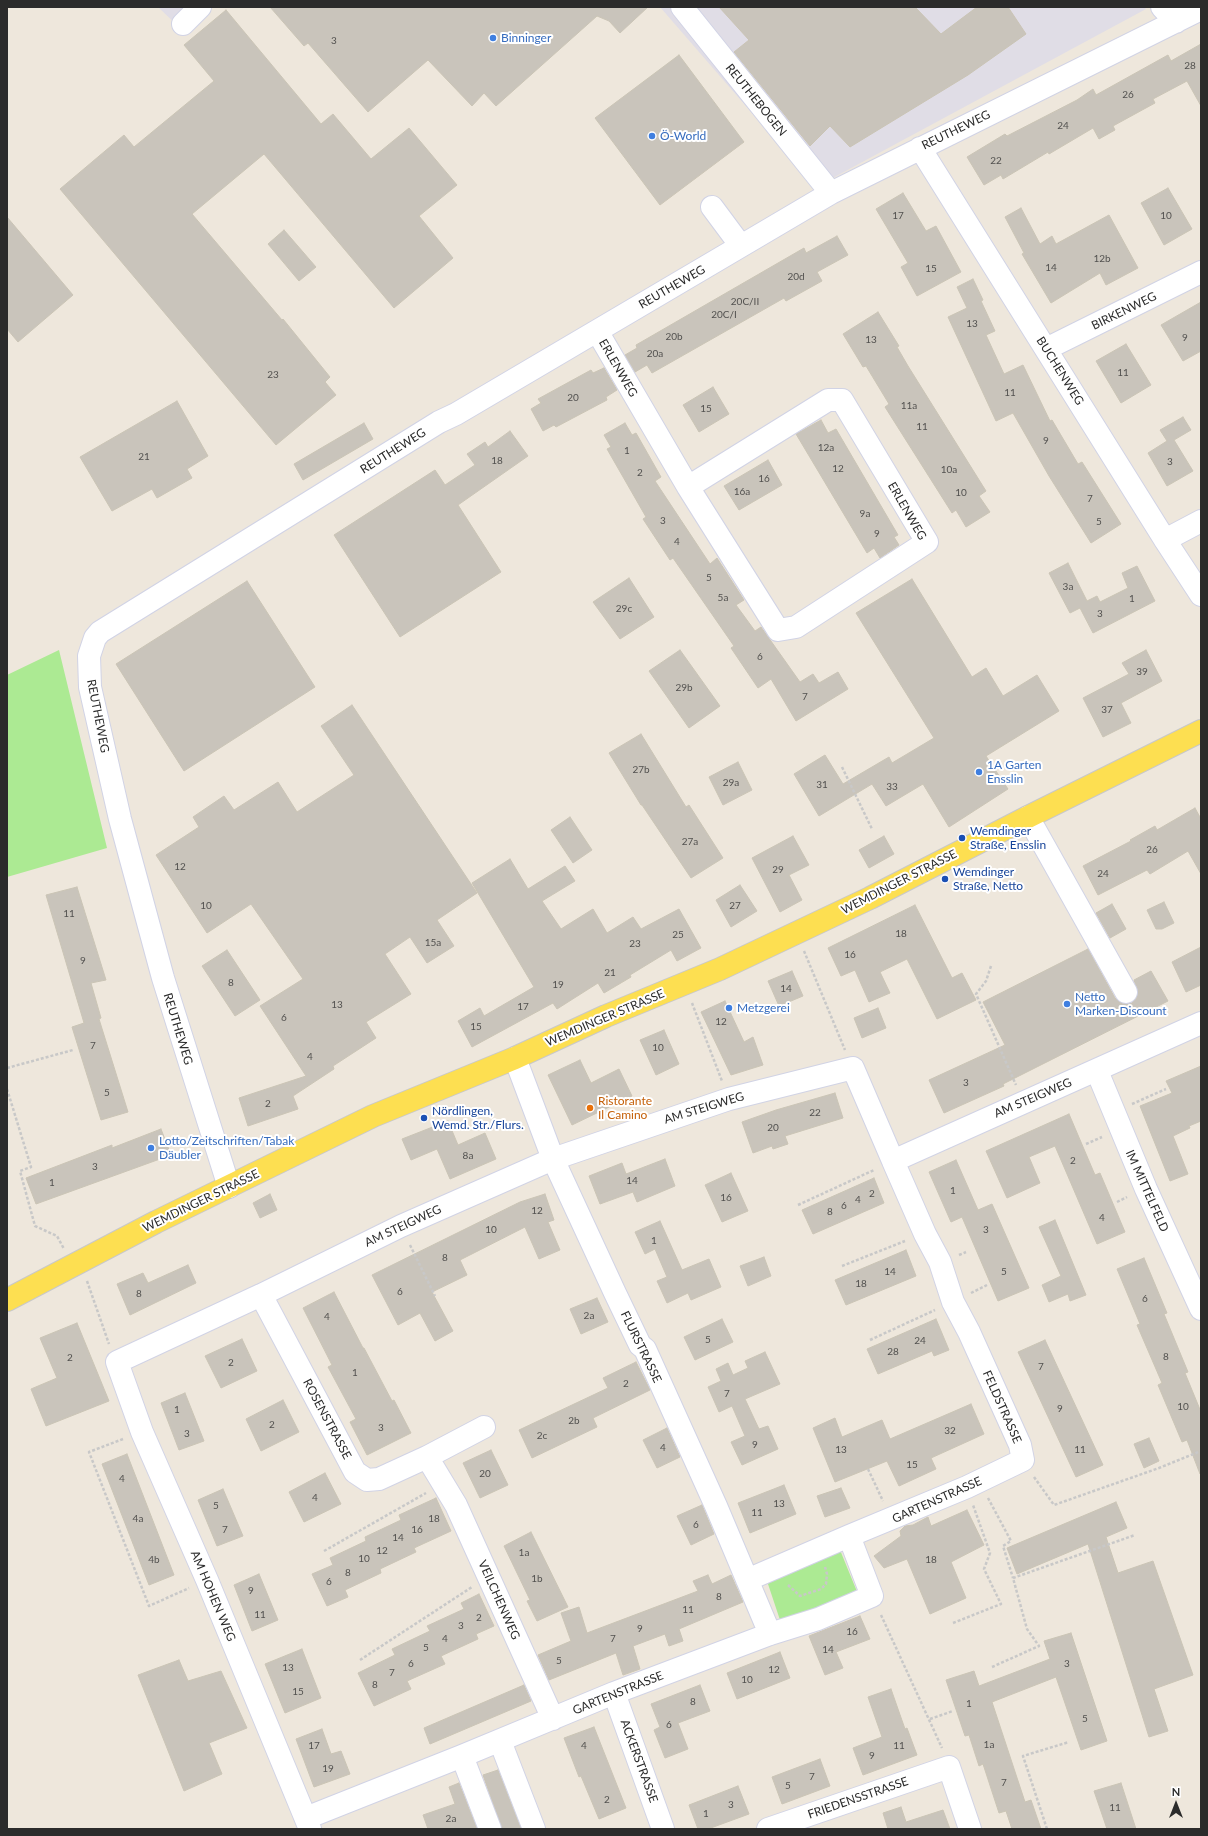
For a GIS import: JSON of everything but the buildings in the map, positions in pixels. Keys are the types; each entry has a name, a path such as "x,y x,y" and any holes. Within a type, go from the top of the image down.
{"main road":[{"name":"WEMDINGER STRASSE","path":"7,1300 156,1222 373,1116 515,1058 606,1016 720,969 870,898 1028,817 1201,732"}],"street":[{"path":"183,24 200,7"},
{"name":"REUTHEBOGEN","path":"682,7 831,193"},
{"name":"REUTHEWEG","path":"229,1187 162,978 120,819 90,687 89,656 95,638 100,632 434,426 831,193 920,148 1169,15 1201,8"},
{"name":"BUCHENWEG","path":"920,148 1165,540 1201,595"},
{"path":"712,207 741,246"},
{"name":"BIRKENWEG","path":"1046,349 1201,272"},
{"name":"ERLENWEG","path":"597,331 688,487 778,630 796,627 927,542 842,400 828,400 688,487"},
{"path":"1165,540 1201,521"},
{"path":"1028,817 1126,992"},
{"name":"AM STEIGWEG","path":"893,1161 1023,1102 1097,1071 1201,1023"},
{"name":"FLURSTRASSE","path":"515,1058 553,1159 618,1300 640,1345 645,1349 716,1506 770,1634"},
{"path":"853,1068 893,1161"},
{"name":"AM STEIGWEG","path":"117,1362 261,1295 401,1226 553,1159 729,1099 853,1068"},
{"name":"IM MITTELFELD","path":"1097,1071 1146,1189 1201,1310"},
{"name":"FELDSTRASSE","path":"893,1161 925,1234 940,1262 953,1302 969,1332 1020,1445 1023,1460"},
{"name":"ROSENSTRASSE","path":"261,1295 355,1472 367,1480 379,1479 427,1457 484,1427"},
{"name":"AM HOHEN WEG","path":"117,1362 142,1432 207,1580 308,1824"},
{"path":"427,1457 443,1483"},
{"name":"GARTENSTRASSE","path":"747,1580 849,1536 891,1520 1023,1460"},
{"name":"VEILCHENWEG","path":"443,1483 456,1505 553,1719"},
{"path":"849,1536 872,1596"},
{"name":"GARTENSTRASSE","path":"308,1824 462,1756 614,1693 770,1634 818,1619 872,1596"},
{"name":"ACKERSTRASSE","path":"614,1693 663,1829"},
{"path":"500,1741 534,1829"},
{"path":"462,1756 490,1829"},
{"path":"949,1767 970,1829"},
{"name":"FRIEDENSSTRASSE","path":"768,1829 949,1767"}],"path":[{"path":"842,767 872,830"},
{"path":"794,933 803,950 853,1068"},
{"path":"991,966 986,981 976,994 1023,1102"},
{"path":"684,984 729,1099"},
{"path":"7,1068 73,1050"},
{"path":"7,1089 30,1166 20,1171 35,1226 57,1236 62,1246"},
{"path":"1114,1112 1166,1089"},
{"path":"798,1205 893,1161"},
{"path":"401,1226 435,1296"},
{"path":"842,1266 925,1234"},
{"path":"86,1278 117,1362"},
{"path":"870,1340 953,1302"},
{"path":"142,1432 89,1452 149,1606 207,1580"},
{"name":"FELDSTRASSE","path":"1023,1460 1054,1505 1159,1468 1201,1451"},
{"path":"868,1469 891,1520"},
{"path":"324,1551 443,1483"},
{"path":"973,1484 1011,1541 1003,1546 1027,1629 1039,1646 992,1667"},
{"path":"953,1623 1001,1604 984,1569 990,1553 973,1484"},
{"path":"1013,1578 1135,1535"},
{"path":"782,1565 788,1587 800,1596 821,1589 826,1584 827,1574 820,1549"},
{"path":"360,1660 488,1576"},
{"path":"872,1596 930,1719 949,1767"},
{"path":"930,1719 954,1711"},
{"path":"1047,1829 1023,1756 1069,1742"}],"shaded area":[{"path":"158,7 211,7 184,32"},
{"path":"660,7 1144,7 1146,9 816,187"}],"green space":[{"path":"59,650 107,848 7,877 7,675"},
{"path":"840,1550 858,1594 781,1623 767,1581"}],"place":[{"name":"Binninger","path":"493,38"},
{"name":"Ö-World","path":"652,136"},
{"name":"1A Garten Ensslin","path":"979,772"},
{"name":"Wemdinger Straße, Ensslin","path":"962,838"},
{"name":"Wemdinger Straße, Netto","path":"945,879"},
{"name":"Netto Marken-Discount","path":"1067,1004"},
{"name":"Metzgerei","path":"729,1008"},
{"name":"Ristorante Il Camino","path":"590,1108"},
{"name":"Nördlingen, Wemd. Str./Flurs.","path":"424,1118"},
{"name":"Lotto/Zeitschriften/Tabak Däubler","path":"151,1148"}]}
